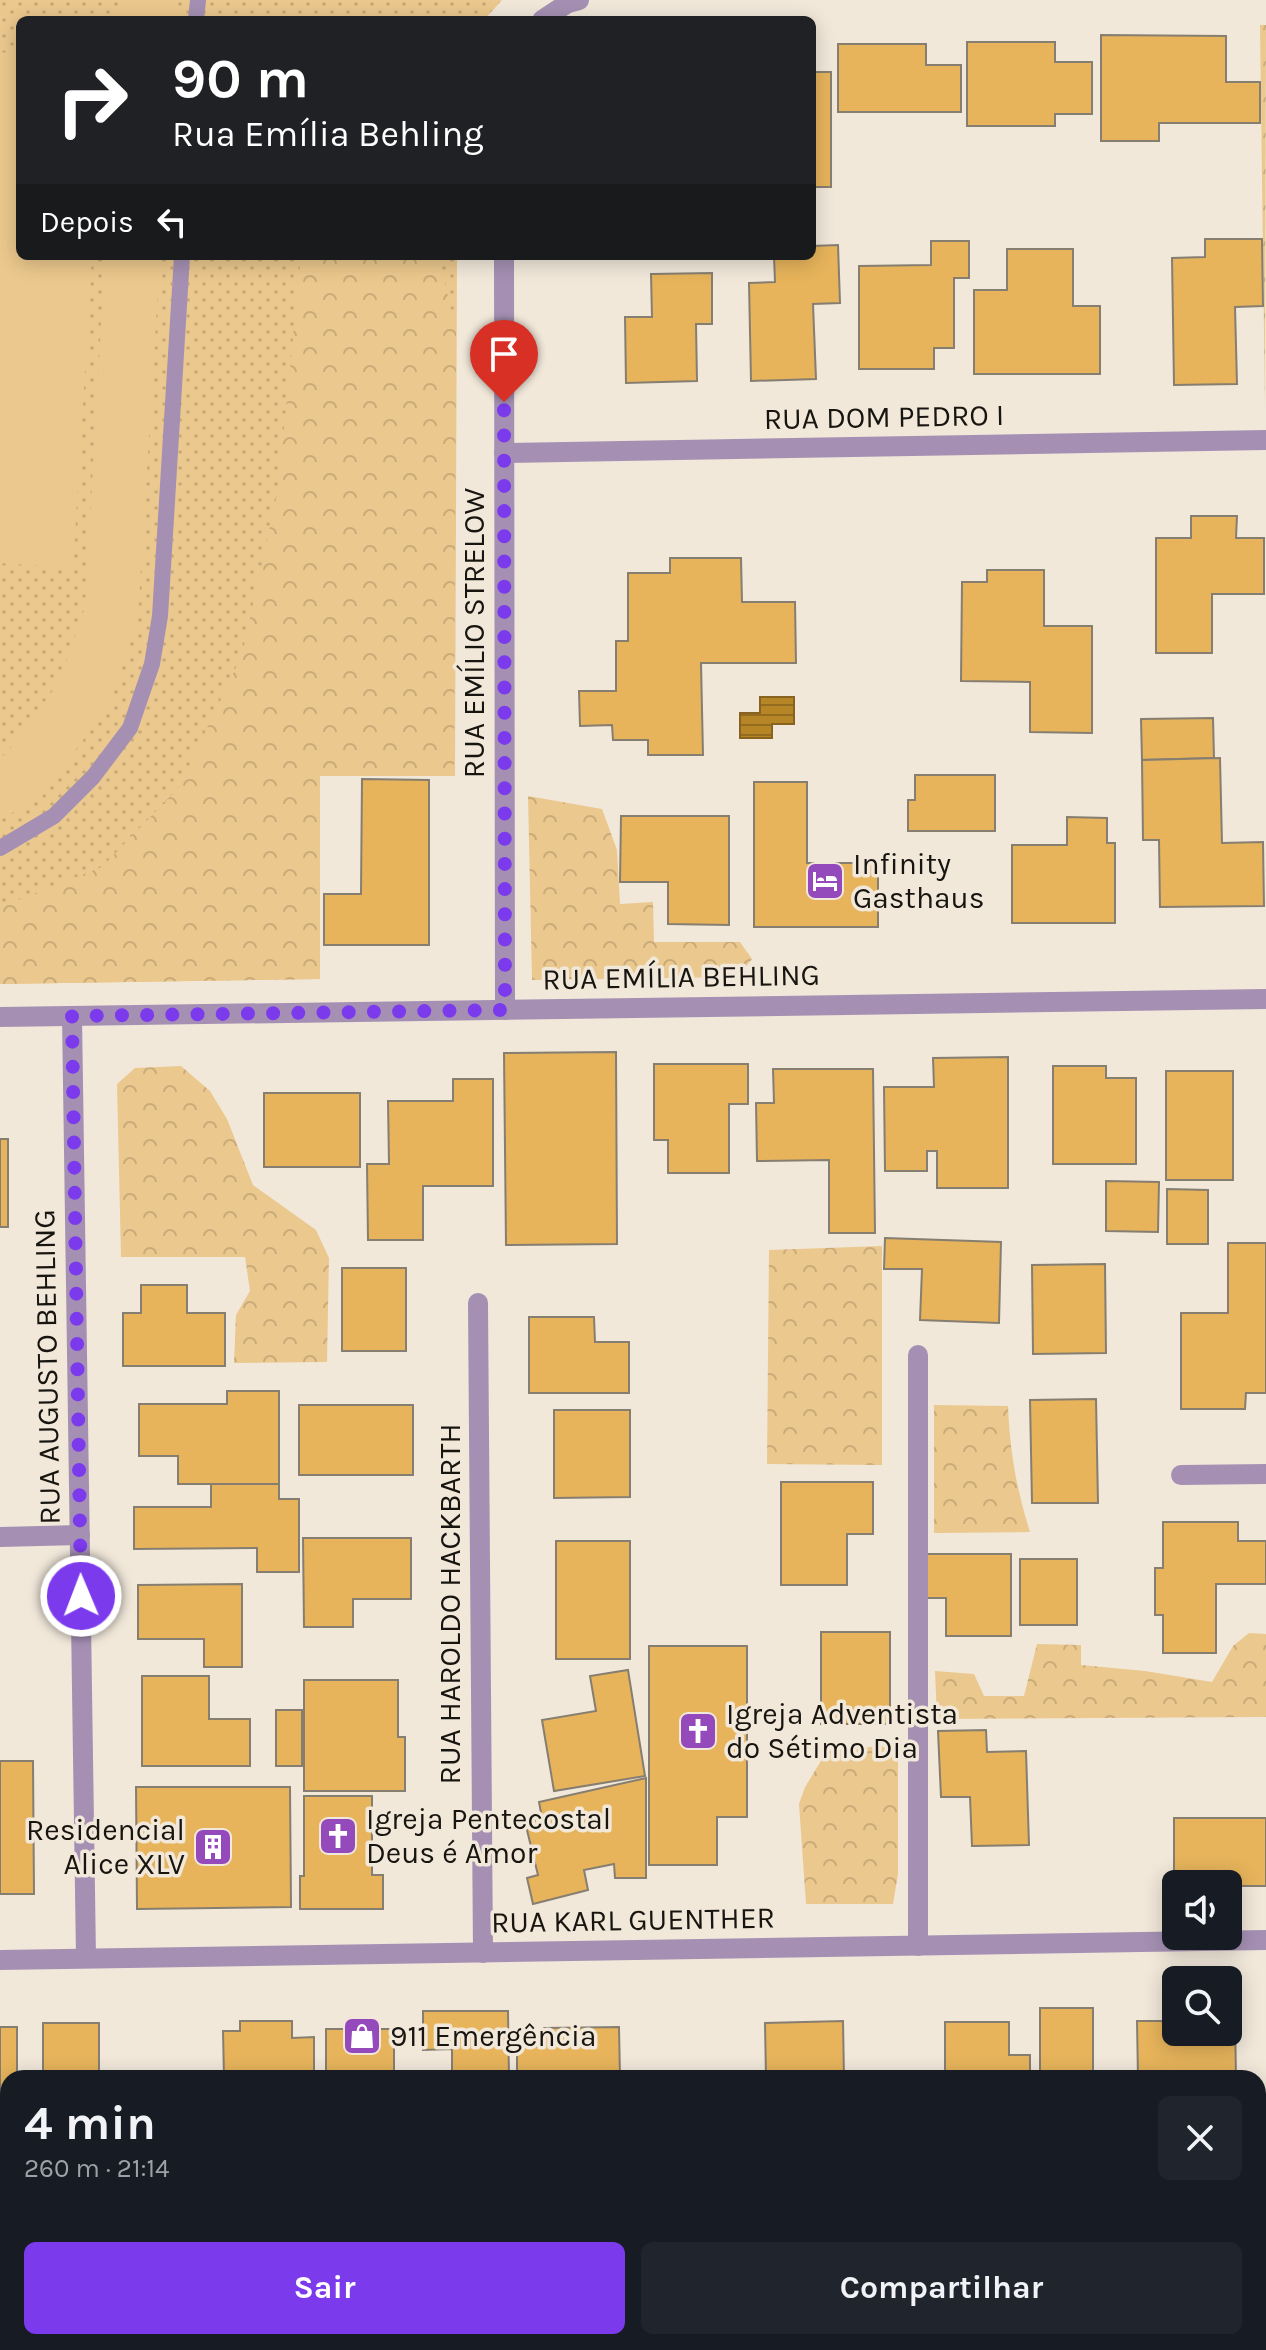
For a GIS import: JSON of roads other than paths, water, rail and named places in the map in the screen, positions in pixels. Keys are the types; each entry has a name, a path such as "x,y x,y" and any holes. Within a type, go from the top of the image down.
{"street":[{"path":"548,16 579,0"},
{"name":"RUA EMÍLIO STRELOW","path":"504,260 505,1010"},
{"name":"RUA DOM PEDRO I","path":"504,453 1266,440"},
{"name":"RUA EMÍLIA BEHLING","path":"0,1017 1266,999"},
{"name":"RUA AUGUSTO BEHLING","path":"72,1016 86,1958"},
{"name":"RUA HAROLDO HACKBARTH","path":"478,1303 483,1953"},
{"path":"918,1355 918,1946"},
{"path":"1181,1475 1266,1474"},
{"path":"0,1537 80,1535"},
{"name":"RUA KARL GUENTHER","path":"0,1960 1266,1940"}],"lane":[{"path":"0,848 54,816 93,777 130,728 152,664 160,616 182,260"}],"place":[{"name":"Infinity Gasthaus","path":"825,881"},
{"name":"Igreja Adventista do Sétimo Dia","path":"698,1731"},
{"name":"Igreja Pentecostal Deus é Amor","path":"338,1836"},
{"name":"Residencial Alice XLV","path":"213,1847"},
{"name":"911 Emergência","path":"362,2036"}]}
